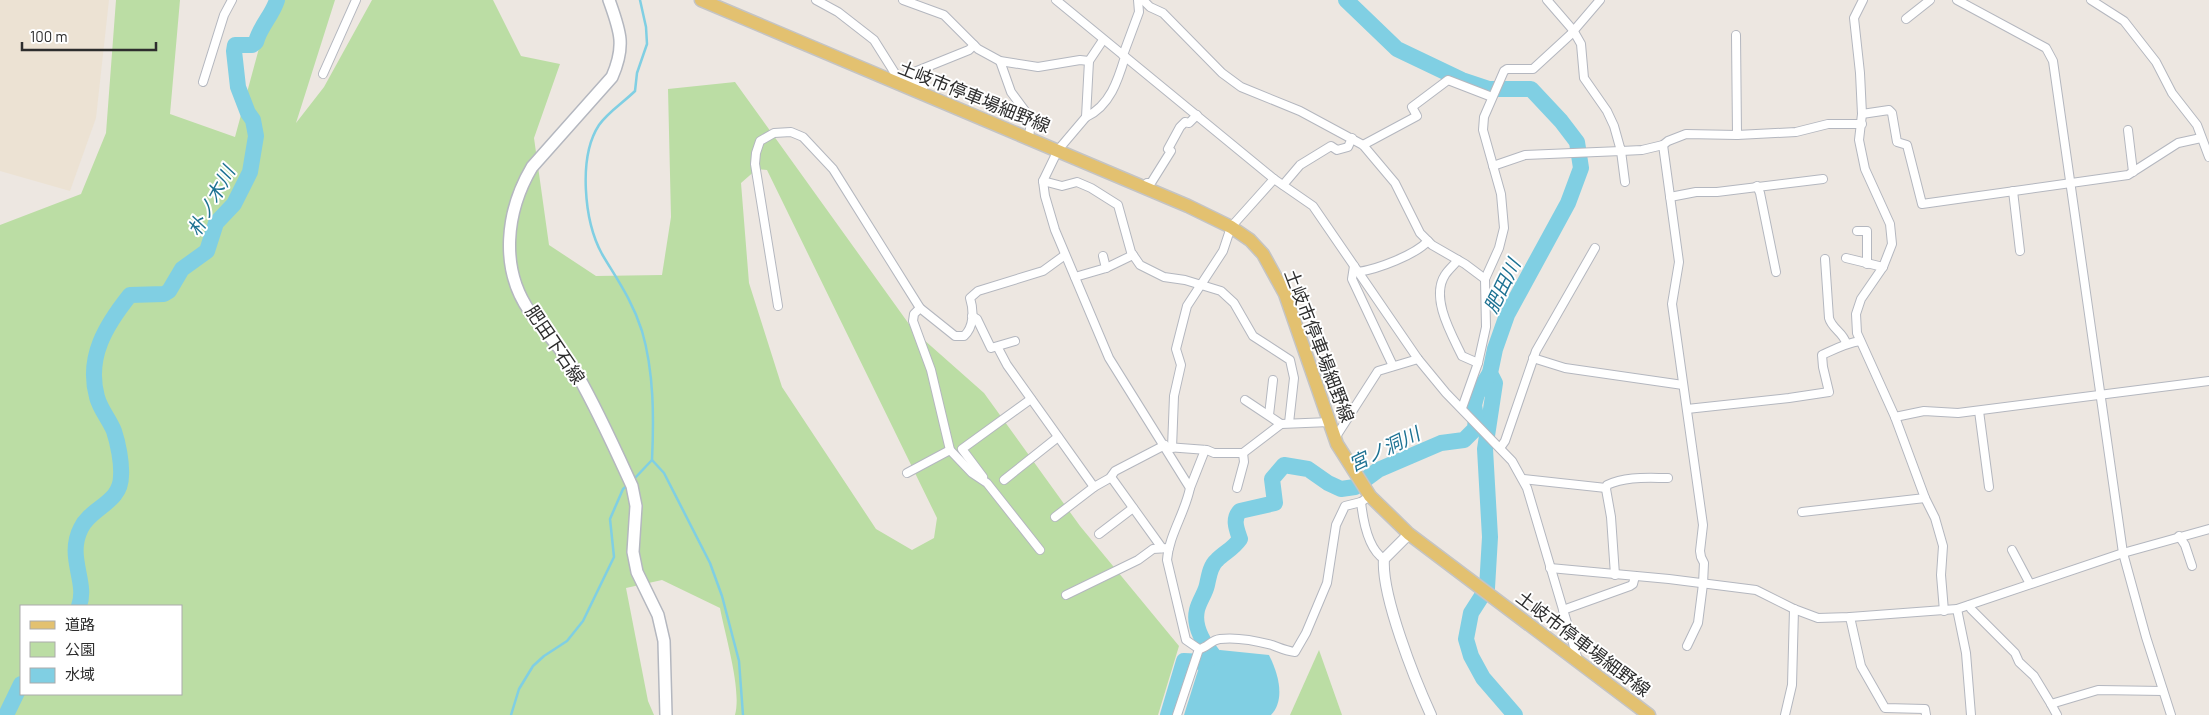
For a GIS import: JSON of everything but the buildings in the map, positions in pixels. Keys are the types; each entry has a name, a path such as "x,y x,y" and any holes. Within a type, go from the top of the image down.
{"main road":[{"name":"肥田下石線","path":"609,0 620,32 622,48 612,77 532,167 522,184 516,200 510,223 509,246 511,266 529,310 563,352 578,376 632,486 636,506 632,552 637,572 658,615 664,641 666,715"},
{"name":"土岐市停車場細野線","path":"703,1 935,101 1029,138 1144,187 1231,227 1250,240 1263,254 1285,294 1335,438 1365,499 1649,715"}],"street":[{"path":"203,82 224,15 232,0"},
{"path":"322,74 356,0"},
{"path":"816,0 838,12 874,40 891,70 932,93 935,101"},
{"path":"904,0 944,15 974,45 986,54 1000,60 1038,67 1089,60"},
{"path":"1138,0 1139,12 1124,56 1118,82 1095,113 1086,117 1058,150 1043,181 1045,196 1055,230 1109,358 1167,446 1190,488"},
{"path":"1143,0 1150,7 1163,13 1222,73 1241,87 1300,111 1364,144 1395,183 1420,233 1428,241 1485,279"},
{"path":"1547,0 1574,30 1583,49 1582,70 1584,78 1614,126 1621,151 1625,182"},
{"path":"1462,408 1478,363 1486,327 1485,279 1499,248 1504,228 1503,204 1482,124 1504,71 1507,68 1533,69 1557,49 1600,0"},
{"path":"1863,0 1854,18 1862,114 1859,140 1863,164 1884,208 1892,234 1889,256 1861,299 1856,314 1857,333 1895,417 1924,498 1934,518 1942,546 1941,575 1944,611"},
{"path":"1906,19 1930,0"},
{"path":"1957,0 2046,48 2050,53 2071,182 2124,553 2171,715"},
{"path":"2091,0 2124,21 2156,62 2172,93 2191,116 2209,156"},
{"path":"1058,1 1274,179 1312,206 1418,359 1446,393 1500,448 1523,479 1533,506 1578,660"},
{"path":"1736,35 1737,135"},
{"path":"1086,117 1089,60 1103,40"},
{"path":"902,77 969,50 974,45"},
{"path":"1000,60 1011,92 1031,119 1029,138"},
{"path":"1364,144 1417,116 1412,108 1448,80 1492,96"},
{"path":"1862,114 1889,110 1892,113 1897,142 1907,145 1922,204 2128,175 2178,143 2201,138"},
{"path":"1144,187 1146,183 1151,183 1171,151 1168,149 1180,127 1185,122 1189,123 1197,115"},
{"path":"1493,166 1525,155 1642,150 1663,146 1668,141 1686,134 1737,135 1796,132 1828,124 1862,124"},
{"path":"2128,130 2133,172"},
{"path":"778,306 755,164 760,141 774,132 791,132 803,137 833,169 920,308 954,336 964,336 970,331 972,316 970,298 978,292 1043,271 1065,255"},
{"path":"1283,185 1300,165 1332,146 1337,150 1348,147 1352,138"},
{"path":"1663,146 1679,262 1672,304 1702,515 1700,551 1704,563 1703,584 1698,623 1687,646"},
{"path":"1167,446 1174,396 1181,365 1176,349 1187,306 1223,251 1231,227 1274,179"},
{"path":"1670,197 1696,192 1717,192 1822,179"},
{"path":"1043,181 1062,186 1077,182 1091,188 1118,205 1132,255 1146,270 1159,276 1178,278 1221,291 1228,295 1253,336 1290,360 1294,378 1285,423 1243,452 1214,453 1167,446 1115,471 1111,477 1094,487 1055,517"},
{"path":"1757,186 1776,272"},
{"path":"2013,191 2020,251"},
{"path":"1857,231 1867,231 1867,264"},
{"path":"1356,269 1394,262 1423,247 1428,241"},
{"path":"1500,448 1505,441 1545,332 1595,248"},
{"path":"1075,277 1106,268 1132,255"},
{"path":"1103,256 1106,268"},
{"path":"1846,258 1883,267"},
{"path":"1825,259 1830,322 1844,336 1846,342"},
{"path":"1458,260 1444,276 1440,291 1441,310 1462,356 1478,363"},
{"path":"1356,269 1352,279 1393,366"},
{"path":"920,308 914,314 913,321 931,370 950,450 983,481 1040,550"},
{"path":"972,316 977,319 991,348 998,348 1015,341"},
{"path":"1687,409 1829,392 1822,355 1838,349 1846,342 1860,341"},
{"path":"998,348 1006,365 1094,487"},
{"path":"1534,358 1565,368 1683,385"},
{"path":"1335,438 1344,427 1378,371 1418,359"},
{"path":"1269,415 1272,380"},
{"path":"1895,417 1924,411 1958,414 2209,381"},
{"path":"983,481 982,476 962,449 1031,399"},
{"path":"1245,400 1285,423 1330,422"},
{"path":"1979,411 1990,487"},
{"path":"1004,480 1058,437"},
{"path":"907,473 950,450"},
{"path":"1165,548 1188,499 1190,488 1204,450"},
{"path":"1237,488 1244,462 1243,452"},
{"path":"1111,477 1165,548 1168,568 1186,640 1199,650"},
{"path":"1615,575 1607,485 1617,480 1668,478"},
{"path":"1523,479 1606,488"},
{"path":"1802,512 1924,498"},
{"path":"1177,715 1199,650 1212,641 1228,639 1270,645 1284,651 1294,652 1306,634 1327,583 1336,525 1345,506 1365,499 1364,520 1377,555 1384,559"},
{"path":"1099,534 1133,508"},
{"path":"1550,568 1756,590 1794,609 1818,618 1850,617 1957,609 2124,553 2209,529"},
{"path":"1409,534 1384,559 1385,580 1392,608 1431,715"},
{"path":"2179,536 2192,566"},
{"path":"1066,595 1138,560 1147,552 1165,548"},
{"path":"2012,550 2030,584"},
{"path":"1563,610 1630,586 1633,584 1635,576"},
{"path":"1970,605 1971,609 2015,654 2018,662 2034,676 2056,715"},
{"path":"1785,715 1792,684 1794,609"},
{"path":"1957,609 1966,653 1971,715"},
{"path":"1850,617 1861,666 1885,708 1925,709 1926,715"},
{"path":"2050,704 2098,690 2163,691"}],"shaded area":[{"path":"0,0 109,0 96,118 70,191 0,171"}],"green space":[{"path":"116,0 180,0 170,114 235,137 272,0 335,0 296,123 324,87 372,0 493,0 521,56 560,64 534,138 549,245 596,276 662,275 671,217 668,89 735,82 914,331 984,393 1080,526 1179,646 1158,715 735,715 737,704 735,677 720,608 662,580 626,588 648,701 654,715 0,715 0,225 81,194 106,133","holes":["757,169 767,170 937,518 934,538 912,550 876,529 782,387 749,283 741,183"]},
{"path":"1319,650 1342,715 1290,715"}],"water":[{"path":"1220,650 1269,655 1278,678 1279,686 1276,709 1271,715 1184,715 1201,661"}],"waterway":[{"name":"朴ノ木川","path":"79,605 81,588 76,559 77,539 81,528 91,515 116,493 120,485 121,476 120,459 115,436 98,401 94,382 94,368 100,342 113,318 130,295 164,294 169,291 182,269 207,251 216,223 234,204 250,172 256,136 253,120 248,113 238,87 235,45 252,45 256,42 277,0"},
{"path":"634,479 652,460 653,412 649,363 642,331 634,310 596,240 588,207 586,171 592,138 599,125 611,111 635,91 637,73 647,44 646,27 640,0"},
{"name":"肥田川","path":"1346,0 1397,49 1462,80 1489,89 1531,89 1561,121 1577,142 1581,168 1568,203 1507,315 1495,349 1490,373 1495,383 1485,449 1490,537 1487,588 1471,613 1466,639 1471,656 1483,678 1515,715"},
{"name":"宮ノ洞川","path":"1168,715 1184,661 1204,662 1214,656 1203,641 1198,629 1197,610 1213,565 1240,539 1236,521 1240,511 1275,503 1272,479 1284,465 1308,469 1328,483 1341,489 1355,487 1378,470 1441,443 1464,440 1475,429 1474,405 1477,394 1490,373"},
{"path":"652,460 664,473 710,563 722,596 739,661 743,715"},
{"path":"511,715 519,689 533,666 544,656 567,641 583,621 614,557 610,519 623,489 628,485"},
{"name":"朴ノ木川","path":"6,715 20,686"}]}
